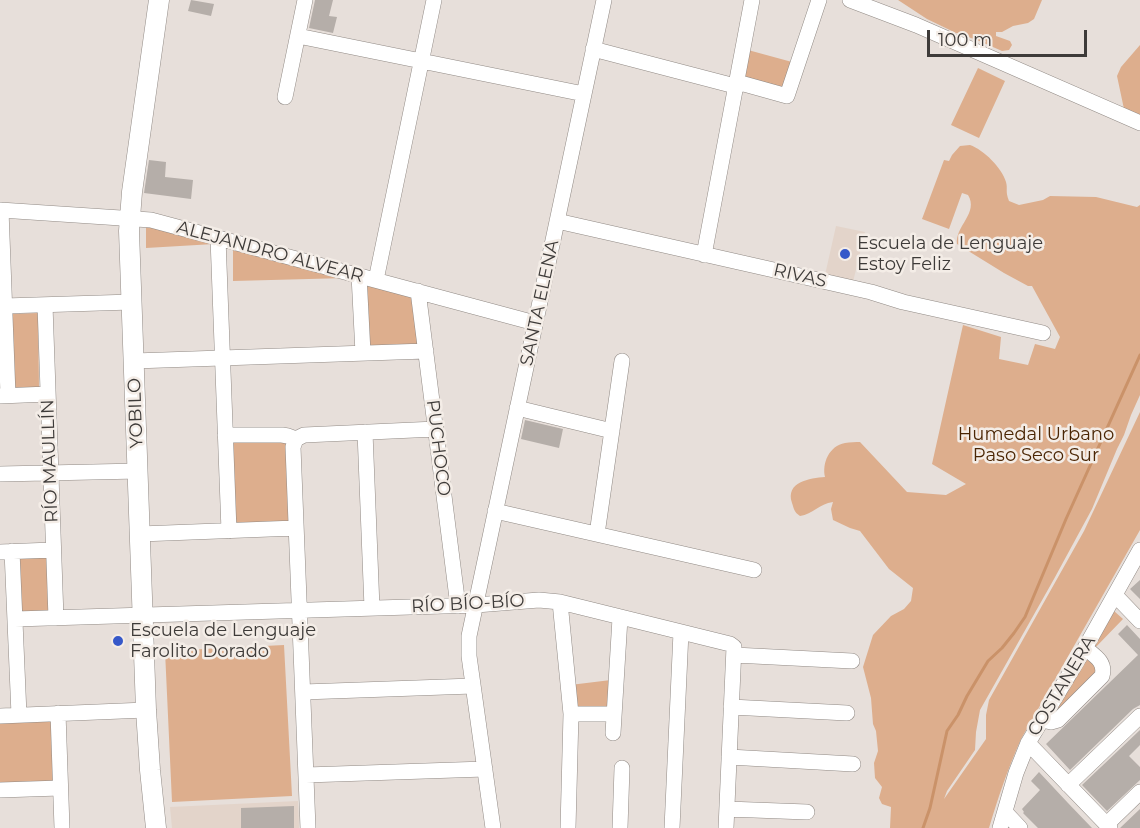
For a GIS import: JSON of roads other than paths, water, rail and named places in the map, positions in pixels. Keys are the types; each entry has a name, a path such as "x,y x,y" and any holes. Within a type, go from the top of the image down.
{"main road":[{"name":"YOBILO","path":"156,828 146,710 129,219 159,0"}],"street":[{"path":"285,97 305,0"},
{"path":"376,280 434,0"},
{"name":"SANTA ELENA","path":"476,605 604,0"},
{"path":"704,255 752,0"},
{"path":"593,49 731,85 744,84 787,96 819,0"},
{"path":"850,0 916,25 1140,123"},
{"path":"298,36 584,94"},
{"name":"ALEJANDRO ALVEAR","path":"0,210 151,220 535,323"},
{"path":"0,210 4,306 4,395 48,394"},
{"name":"RIVAS","path":"557,221 1043,333"},
{"path":"219,238 228,531"},
{"path":"359,275 363,353"},
{"name":"PUCHOCO","path":"418,291 458,606"},
{"path":"4,306 132,302"},
{"name":"RÍO MAULLÍN","path":"45,305 56,618"},
{"path":"134,362 426,351"},
{"path":"597,534 621,361"},
{"path":"517,408 612,431"},
{"path":"308,828 293,447 296,439 304,435 436,429"},
{"path":"365,432 372,608"},
{"path":"225,435 282,435 296,439"},
{"path":"0,474 139,471"},
{"path":"495,511 754,570"},
{"path":"141,534 296,528"},
{"path":"19,715 15,619 6,551 52,550"},
{"name":"COSTANERA","path":"1000,828 1016,773 1028,743 1136,563 1140,550"},
{"path":"1115,595 1140,621"},
{"name":"RÍO BÍO-BÍO","path":"15,619 458,606 548,600 730,644 734,647 734,655"},
{"path":"560,603 571,721 568,828"},
{"path":"476,605 468,646 493,828"},
{"path":"613,733 620,618"},
{"path":"672,828 681,632"},
{"path":"1042,720 1053,722 1060,718 1102,676 1101,662 1085,648"},
{"path":"726,828 734,655 852,661"},
{"path":"303,692 473,686"},
{"path":"731,706 847,712"},
{"path":"0,716 146,710"},
{"path":"57,713 62,828"},
{"path":"571,721 615,714"},
{"path":"1068,784 1140,716"},
{"path":"1028,743 1108,826 1140,792"},
{"path":"729,757 853,764"},
{"path":"620,828 622,768"},
{"path":"306,775 485,769"},
{"path":"0,790 60,788"},
{"path":"727,809 807,812"},
{"path":"1005,812 1020,828"}],"waterway":[{"path":"923,828 930,808 947,731 988,661 1002,648 1025,617 1066,519 1140,355"}],"place":[{"name":"Escuela de Lenguaje Estoy Feliz","path":"845,254"},
{"name":"Escuela de Lenguaje Farolito Dorado","path":"118,641"}],"park label":[{"name":"Humedal Urbano Paso Seco Sur","path":"1036,445"}]}
